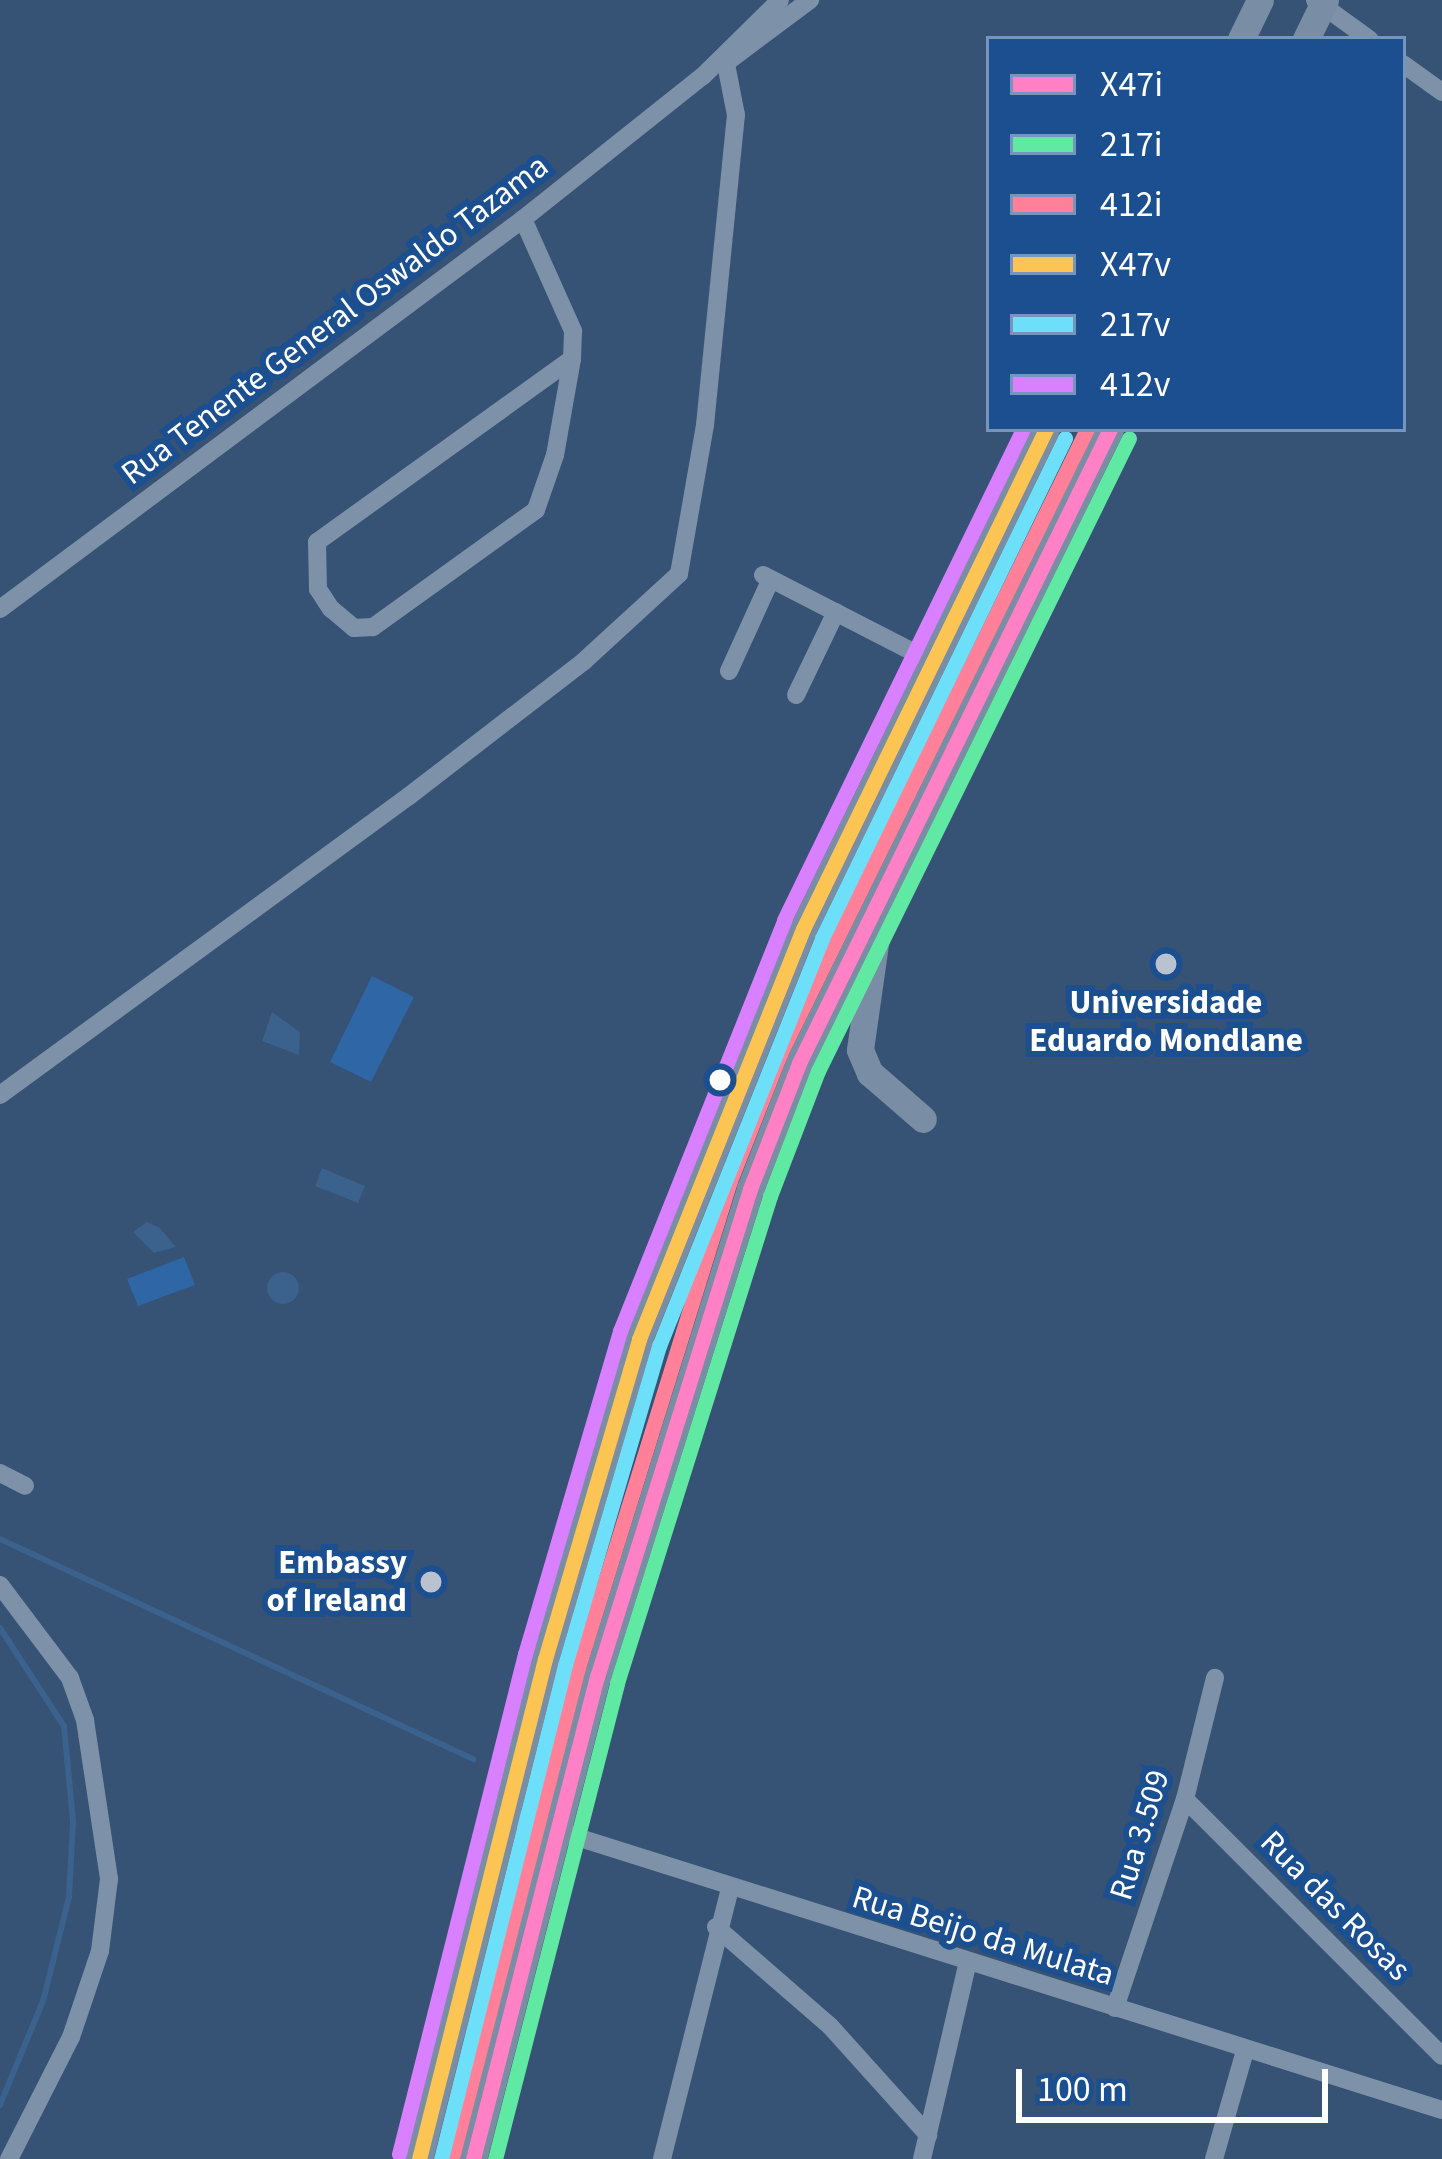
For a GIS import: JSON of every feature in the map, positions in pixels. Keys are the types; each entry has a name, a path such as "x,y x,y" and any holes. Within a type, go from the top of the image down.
{"main road":[{"path":"1242,36 1260,0"},
{"path":"1307,36 1321,2"},
{"path":"419,2159 626,1377 803,929 1045,432"},
{"path":"473,2159 562,1836 597,1677 750,1189 799,1063 1108,432"},
{"path":"879,899 860,1050 870,1073 922,1120"}],"street":[{"name":"Rua Tenente General Oswaldo Tazama","path":"0,609 523,219 703,76 780,0"},
{"name":"Rua Tenente General Oswaldo Tazama","path":"703,76 810,0"},
{"path":"1321,2 1365,36"},
{"path":"0,1095 584,661 679,574 705,425 736,115 725,64"},
{"path":"1406,66 1442,92"},
{"path":"523,219 557,287 572,359 536,510 373,627 354,628 332,609 318,589 317,542 572,359"},
{"path":"729,671 767,577 932,662"},
{"path":"796,695 836,612"},
{"path":"0,1474 25,1486"},
{"path":"0,1586 70,1678 85,1720 109,1879 100,1951 71,2037 9,2159"},
{"name":"Rua 3.509","path":"1115,2008 1185,1799 1215,1678"},
{"name":"Rua das Rosas","path":"1185,1799 1442,2056"},
{"name":"Rua Beijo da Mulata","path":"507,1815 1442,2110"},
{"path":"662,2159 716,1928 730,1889"},
{"path":"716,1928 830,2026 928,2135"},
{"path":"922,2159 968,1961"},
{"path":"1214,2159 1245,2051"}],"shaded area":[{"path":"372,976 414,997 371,1082 330,1062"},
{"path":"272,1012 300,1032 299,1055 262,1041"},
{"path":"322,1168 365,1186 358,1203 315,1186"},
{"path":"147,1222 160,1228 176,1247 154,1253 133,1232"},
{"path":"184,1257 195,1285 138,1306 127,1279"},
{"path":"283,1272 294,1277 299,1288 294,1299 283,1304 272,1299 267,1288 272,1277"}],"waterway":[{"path":"0,1539 473,1759"},
{"path":"0,1628 64,1726 73,1822 69,1897 43,2001 0,2105"}],"transit line":[{"name":"412v","path":"399,2154 525,1654 620,1331 784,920 1022,432"},
{"name":"X47v","path":"419,2159 545,1659 639,1339 803,929 1045,432"},
{"name":"412i","path":"453,2154 577,1671 730,1181 780,1054 1086,432"},
{"name":"X47i","path":"473,2159 597,1677 750,1189 799,1063 1109,432"},
{"name":"217v","path":"441,2159 565,1665 659,1346 822,938 1065,438"},
{"name":"217i","path":"495,2159 617,1683 770,1196 818,1071 1129,438"}],"place":[{"name":"Universidade Eduardo Mondlane","path":"1166,964"},
{"name":"Embassy of Ireland","path":"431,1582"}]}
